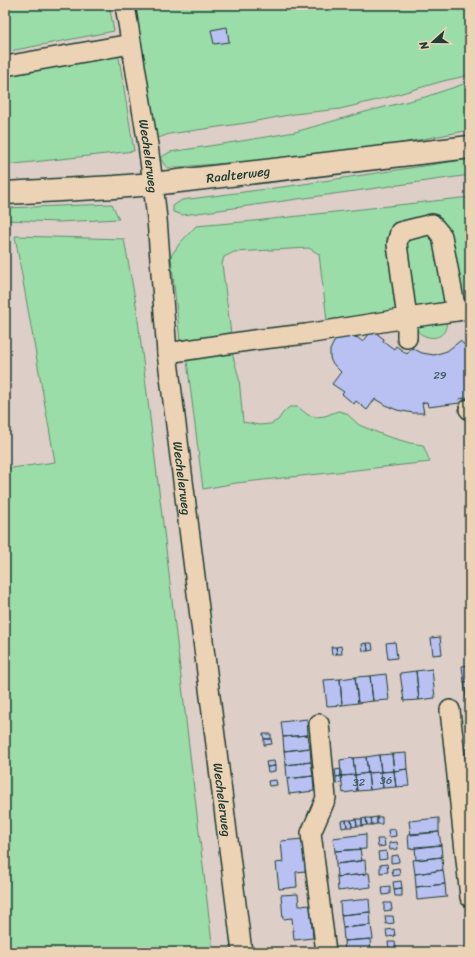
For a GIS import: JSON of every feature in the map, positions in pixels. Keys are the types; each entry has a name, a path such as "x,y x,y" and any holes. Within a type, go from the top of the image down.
{"main road":[{"name":"Raalterweg","path":"5,193 153,184 470,147"}],"street":[{"name":"Wechelerweg","path":"125,5 153,184 167,353 242,952"},
{"path":"5,66 131,44"},
{"path":"167,353 306,334 407,318 465,313 442,236 432,224 400,232 397,244 407,318 407,338"},
{"path":"450,710 462,757 470,897"},
{"path":"319,724 326,798 311,833 326,952"}],"green space":[{"path":"5,5 109,5 114,31 5,52"},
{"path":"134,5 470,5 470,75 340,109 294,114 246,123 169,134 156,139"},
{"path":"118,52 134,151 5,165 5,87 14,68"},
{"path":"470,82 470,130 350,153 167,168 160,158 170,152 295,132 425,97"},
{"path":"470,159 470,175 183,215 173,212 173,206 182,200 290,186"},
{"path":"470,197 470,300 461,301 446,234 394,227 387,237 387,248 396,311 327,320 319,254 309,248 234,252 224,257 222,264 231,334 180,341 171,256 180,243 196,226"},
{"path":"112,204 119,219 58,222 5,220 5,208"},
{"path":"428,234 434,241 447,303 410,309 403,239"},
{"path":"15,236 124,239 136,304 213,952 5,952 5,469 55,462"},
{"path":"446,319 445,330 440,336 435,337 421,334 416,330 413,324"},
{"path":"231,349 239,378 243,422 259,425 271,424 278,420 289,407 298,407 308,415 316,417 325,416 338,411 346,413 359,425 386,436 423,445 430,462 236,483 203,489 187,361"}],"building":[{"path":"227,27 229,42 214,44 211,30"},
{"path":"372,330 394,349 396,346 407,354 412,348 422,353 434,355 447,351 460,341 466,346 470,340 470,397 459,399 460,403 428,407 427,402 422,403 424,413 413,413 397,410 375,399 367,410 356,401 354,404 342,394 344,392 332,384 341,372 331,361 330,350 334,342 341,337 352,336 363,342"},
{"path":"440,637 442,654 433,655 431,638"},
{"path":"395,642 397,658 388,659 386,643"},
{"path":"367,643 368,651 363,651 362,644"},
{"path":"367,643 372,643 373,650 368,651"},
{"path":"341,646 342,654 337,654 336,647"},
{"path":"331,647 336,647 337,654 332,655"},
{"path":"470,665 470,681 464,682 462,666"},
{"path":"432,669 435,698 419,700 416,671"},
{"path":"416,671 419,700 404,701 400,673"},
{"path":"386,674 389,700 373,701 370,676"},
{"path":"370,676 373,701 358,703 355,677"},
{"path":"355,677 358,703 342,705 340,679"},
{"path":"340,679 342,705 327,706 324,680"},
{"path":"470,681 470,696 466,696 464,682"},
{"path":"466,696 470,696 470,710 467,711"},
{"path":"470,710 470,725 469,725 467,711"},
{"path":"307,719 308,735 283,737 281,722"},
{"path":"263,734 271,734 271,739 264,739"},
{"path":"308,735 310,748 284,751 283,737"},
{"path":"264,739 271,739 272,744 264,745"},
{"path":"310,748 311,762 286,765 284,751"},
{"path":"406,753 407,769 394,771 392,754"},
{"path":"392,754 394,771 381,772 379,755"},
{"path":"379,755 381,772 368,773 366,757"},
{"path":"366,757 368,773 355,775 353,758"},
{"path":"353,758 355,775 341,776 340,760"},
{"path":"274,761 275,766 267,767 266,762"},
{"path":"311,762 313,776 287,779 286,765"},
{"path":"275,766 275,771 268,772 267,767"},
{"path":"341,769 341,776 336,777 335,770"},
{"path":"407,769 409,786 396,787 394,771"},
{"path":"394,771 396,787 383,788 381,772"},
{"path":"381,772 383,788 370,790 368,773"},
{"path":"368,773 370,790 357,791 355,775"},
{"path":"355,775 357,791 343,793 341,776"},
{"path":"313,776 314,791 289,794 287,779"},
{"path":"341,776 342,783 336,784 336,777"},
{"path":"276,780 277,785 269,786 268,781"},
{"path":"377,817 377,824 372,825 371,818"},
{"path":"377,817 382,817 382,824 377,824"},
{"path":"366,818 371,818 372,825 367,825"},
{"path":"366,818 367,825 362,826 362,819"},
{"path":"439,818 439,832 411,835 409,821"},
{"path":"356,819 362,819 362,826 357,826"},
{"path":"356,819 357,826 352,827 351,820"},
{"path":"346,820 347,827 342,828 341,821"},
{"path":"346,820 351,820 352,827 347,827"},
{"path":"395,829 396,836 389,837 388,830"},
{"path":"439,832 441,845 409,849 408,834"},
{"path":"366,834 366,849 335,851 333,838"},
{"path":"303,839 306,871 296,872 297,887 279,889 276,863 283,862 281,841"},
{"path":"377,839 384,839 385,846 378,847"},
{"path":"397,842 398,849 390,850 389,843"},
{"path":"441,845 442,857 416,860 415,847"},
{"path":"360,849 362,861 336,864 335,851"},
{"path":"386,851 387,859 379,860 378,852"},
{"path":"398,855 399,862 391,863 391,856"},
{"path":"442,857 443,870 415,874 413,860"},
{"path":"365,860 366,874 337,877 336,864"},
{"path":"387,864 388,872 380,873 380,865"},
{"path":"399,868 400,875 393,876 392,869"},
{"path":"443,870 445,884 416,887 415,874"},
{"path":"369,873 371,887 338,891 337,877"},
{"path":"401,881 402,888 394,889 393,882"},
{"path":"445,884 447,897 417,900 416,887"},
{"path":"390,886 390,894 383,895 382,887"},
{"path":"402,888 402,896 395,896 394,889"},
{"path":"298,894 299,906 310,905 313,938 294,940 292,918 283,919 281,895"},
{"path":"369,899 370,912 341,915 340,902"},
{"path":"384,903 391,903 392,910 384,911"},
{"path":"370,912 371,925 343,928 341,915"},
{"path":"385,916 393,916 394,923 386,924"},
{"path":"371,925 373,939 344,941 343,928"},
{"path":"394,929 395,936 387,937 386,930"},
{"path":"370,939 371,952 345,952 344,941"},
{"path":"388,942 395,942 396,949 389,950"},
{"path":"452,949 452,952 426,952"}]}
